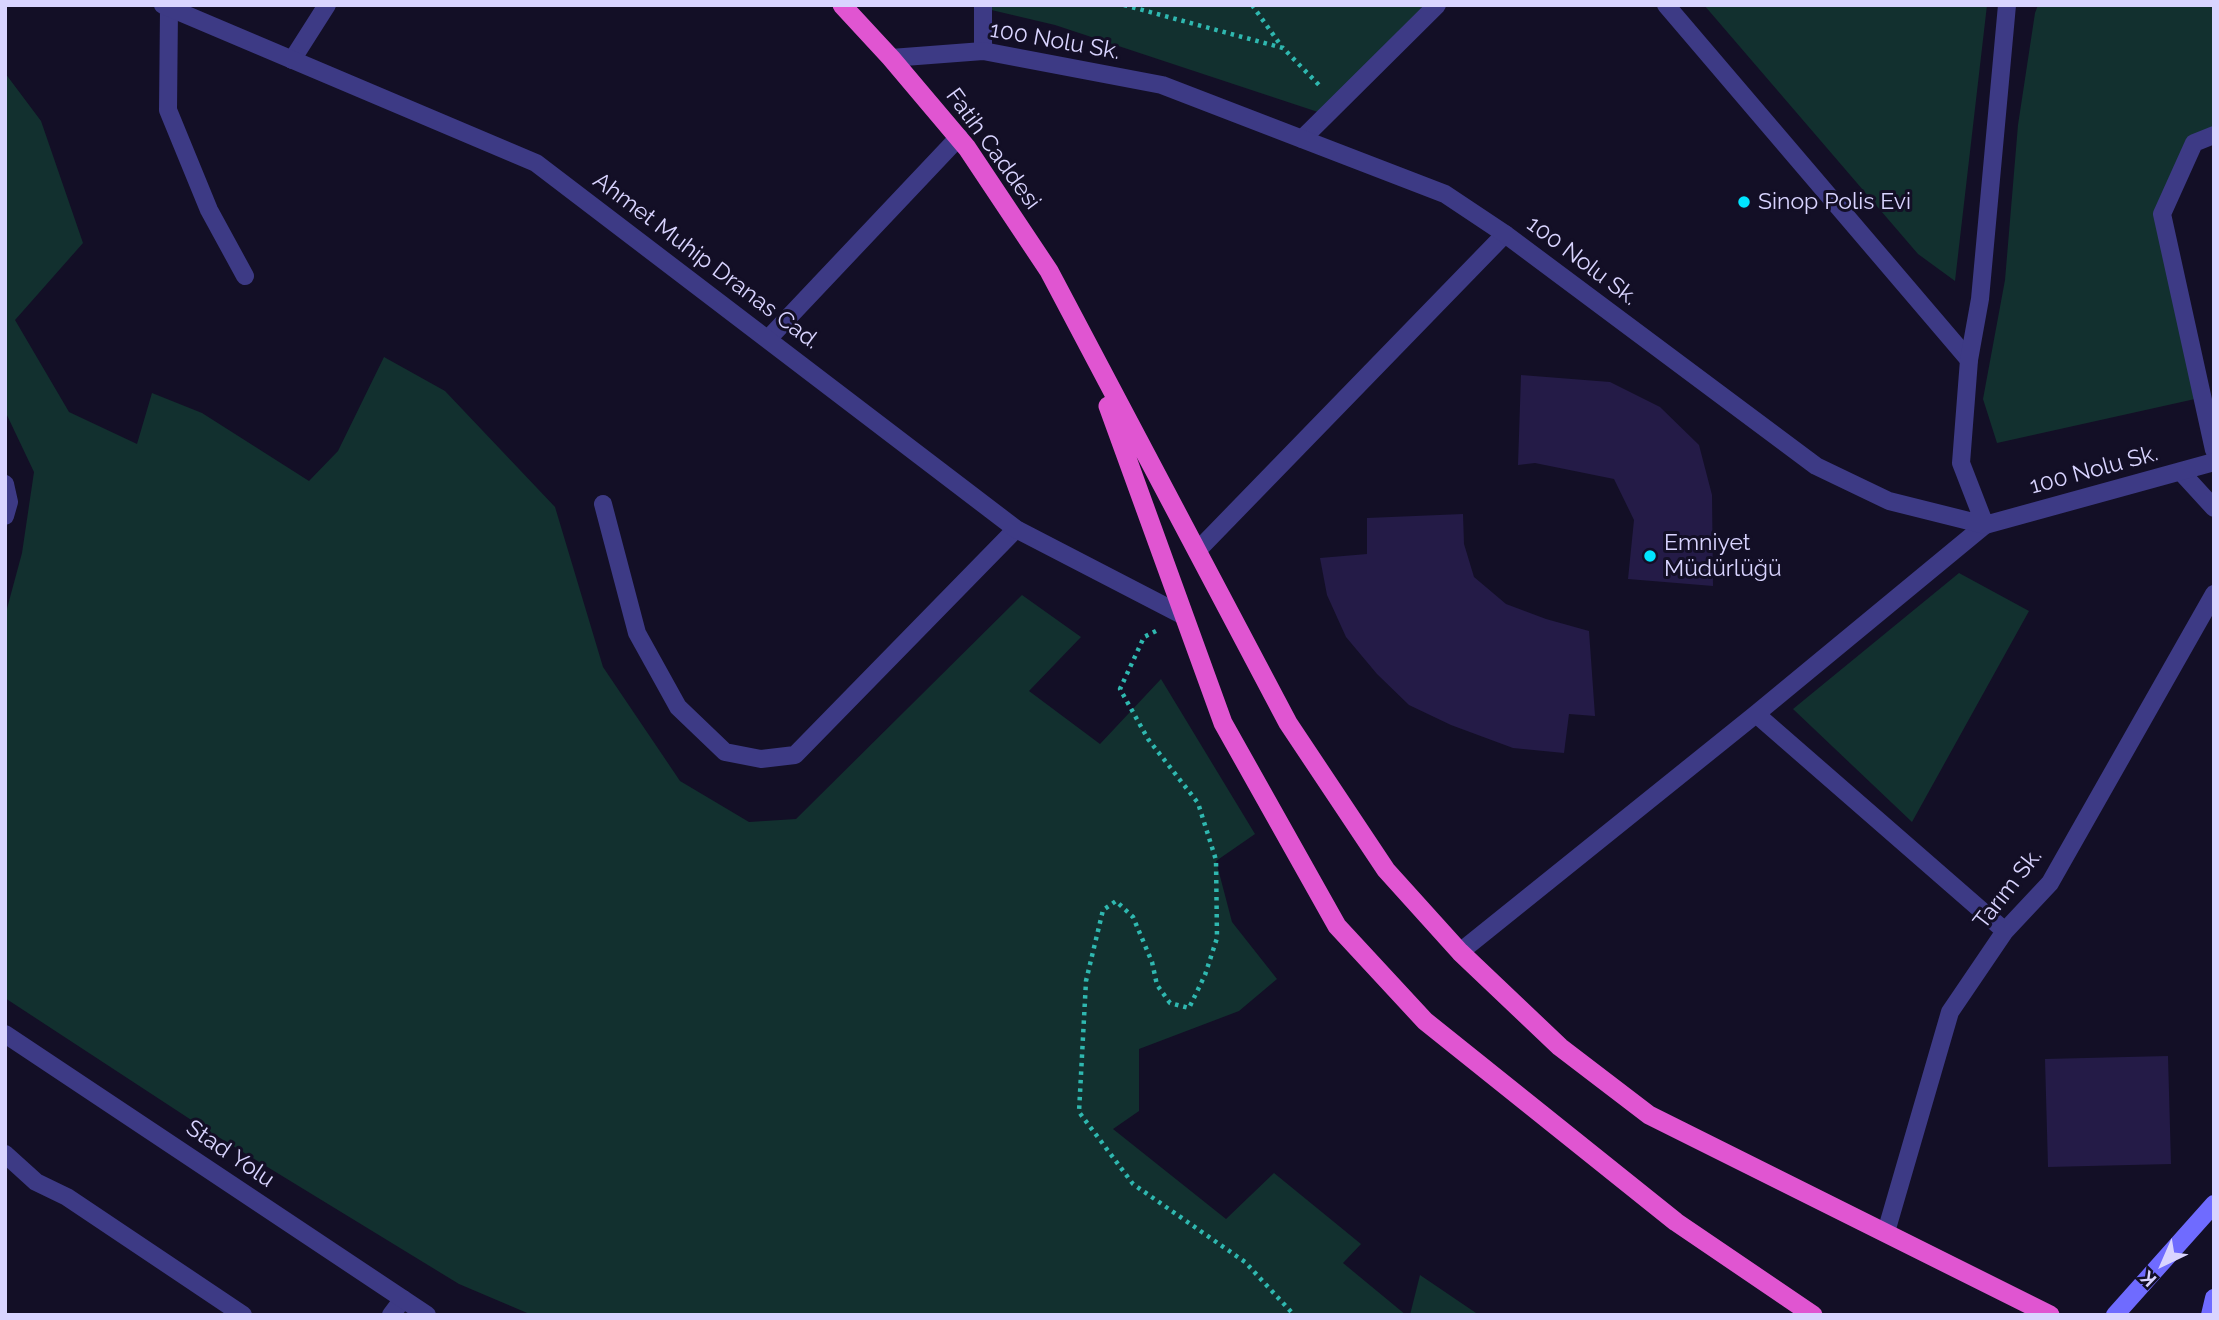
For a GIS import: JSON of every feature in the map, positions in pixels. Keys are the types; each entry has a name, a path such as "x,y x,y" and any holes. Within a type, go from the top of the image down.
{"highway":[{"name":"Fatih Caddesi","path":"842,5 959,137 1049,271 1083,336"},
{"path":"1083,336 1287,723 1385,870 1460,952 1560,1047 1649,1115 2050,1315"},
{"path":"1083,336 1223,723 1337,926 1425,1021 1676,1222 1813,1315"}],"main road":[{"path":"2115,1315 2214,1204"},
{"path":"2210,1315 2214,1298"}],"street":[{"path":"292,60 327,5"},
{"path":"983,5 983,51"},
{"path":"1302,139 1437,5"},
{"path":"1666,5 1969,360"},
{"path":"1460,952 1756,714 1985,525 1961,463 1969,360 1980,299 2007,5"},
{"path":"166,7 168,110 209,210 245,276"},
{"name":"Ahmet Muhip Dranas Cad.","path":"166,7 536,163 1016,529 1184,616"},
{"name":"100 Nolu Sk.","path":"891,58 983,51 1162,85 1445,194 1504,234 1816,466 1889,501 1985,525 2214,461"},
{"path":"2214,135 2194,143 2162,214 2214,450"},
{"path":"768,339 959,137"},
{"path":"1197,551 1504,234"},
{"path":"2181,472 2214,508"},
{"path":"5,484 9,502 5,516"},
{"path":"603,505 637,633 678,707 725,752 761,759 795,755 1016,529"},
{"name":"Tarım Sk.","path":"1886,1232 1950,1012 2005,931 2050,883 2214,594"},
{"path":"1756,714 2005,931"},
{"name":"Stad Yolu","path":"5,1034 427,1315"},
{"path":"5,1154 36,1182 67,1197 243,1315"},
{"path":"391,1315 403,1299"}],"path":[{"path":"1124,5 1283,48"},
{"path":"1252,5 1283,48 1338,103"},
{"path":"1184,616 1144,637 1120,689 1148,739 1198,803 1216,860 1217,937 1205,975 1189,1008 1170,1003 1157,985 1152,962 1133,917 1116,901 1103,910 1086,981 1079,1112 1133,1184 1245,1262 1294,1315"}],"green space":[{"path":"983,5 1437,5 1327,115 1055,25 983,8"},
{"path":"1704,5 1987,5 1955,281 1918,254"},
{"path":"2038,5 2214,5 2214,135 2194,143 2162,214 2204,397 1997,443 1983,399 2005,280 2018,125"},
{"path":"5,73 41,121 83,243 15,320 69,412 137,444 152,393 202,413 309,481 338,451 384,357 445,391 555,507 603,667 680,781 749,822 796,819 1022,595 1081,637 1029,691 1100,744 1161,679 1255,834 1216,861 1232,922 1277,979 1239,1011 1139,1049 1139,1111 1113,1129 1226,1219 1274,1173 1361,1244 1343,1263 1406,1315 532,1315 459,1284 202,1127 5,998 5,616 22,553 34,472 5,411"},
{"path":"1959,573 2029,611 1912,822 1793,709"},
{"path":"1420,1275 1479,1315 1410,1315"}],"building":[{"path":"1521,375 1610,382 1660,407 1699,445 1712,495 1713,586 1628,579 1634,520 1614,479 1535,463 1518,465"},
{"path":"1463,514 1464,544 1474,577 1506,604 1589,631 1595,716 1569,714 1564,753 1513,748 1451,725 1409,705 1377,674 1346,637 1327,595 1320,558 1367,554 1367,518"},
{"path":"2168,1056 2171,1164 2048,1167 2045,1059"}],"place":[{"name":"Sinop Polis Evi","path":"1744,202"},
{"name":"Emniyet Müdürlüğü","path":"1650,556"}]}
